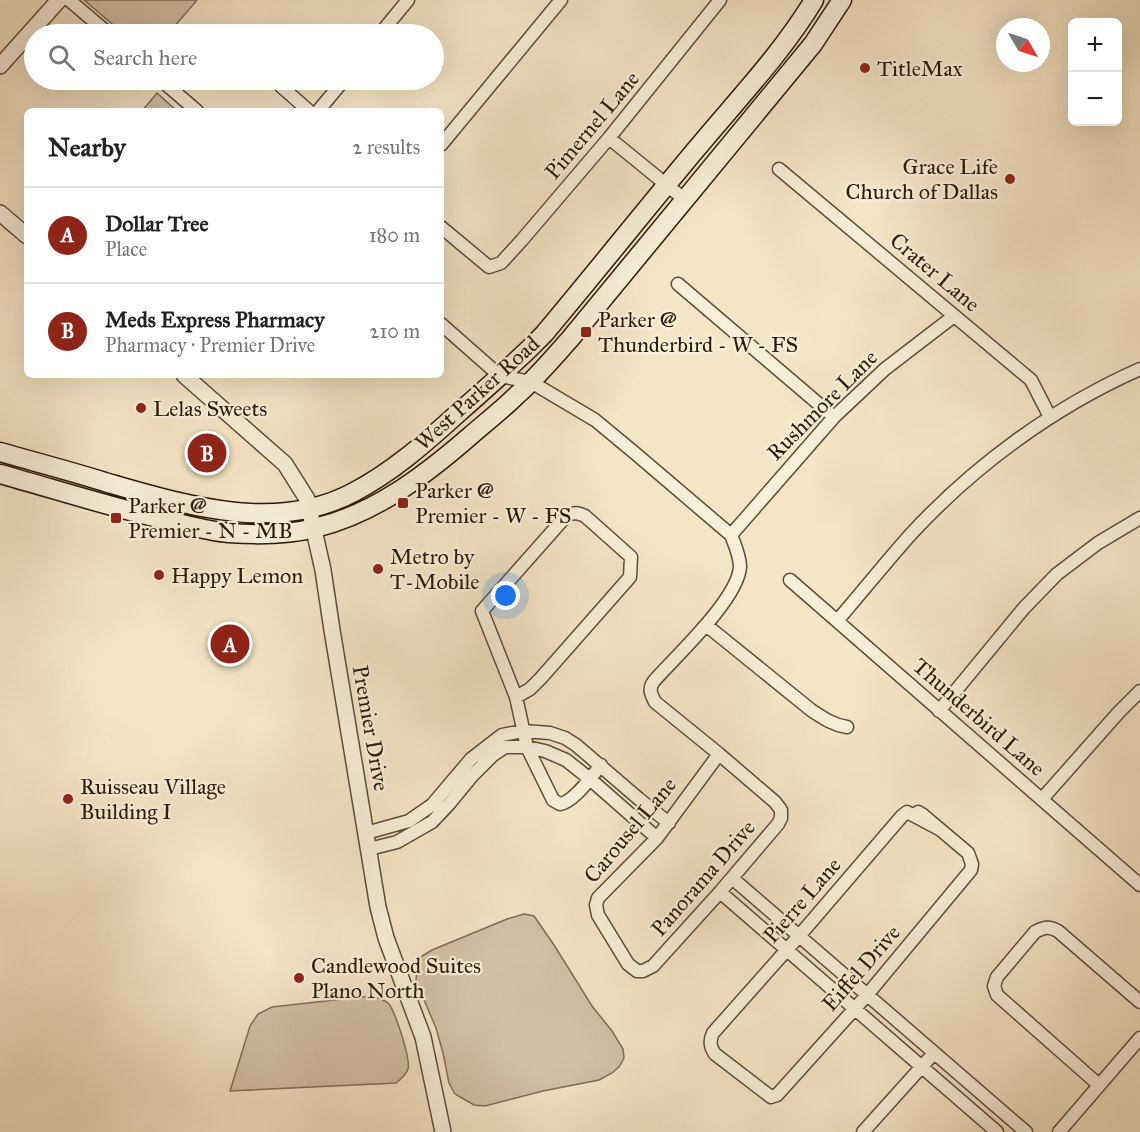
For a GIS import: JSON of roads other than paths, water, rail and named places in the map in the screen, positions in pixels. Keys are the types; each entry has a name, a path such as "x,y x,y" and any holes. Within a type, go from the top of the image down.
{"main road":[{"name":"West Parker Road","path":"0,452 192,505 227,511 264,513 309,510 354,493 418,450 544,334 779,50 814,0"},
{"name":"West Parker Road","path":"0,474 84,499 191,526 226,532 253,534 313,529 355,515 373,506 432,468 531,382 570,339 813,44 842,0"},
{"path":"779,50 795,66"},
{"path":"418,450 432,468"},
{"path":"84,499 89,477"}],"street":[{"path":"38,24 59,0"},
{"path":"69,0 97,24"},
{"path":"388,24 408,0"},
{"path":"444,141 561,0"},
{"name":"Pimernel Lane","path":"444,230 489,267 501,263 609,138 720,0"},
{"path":"0,66 24,39"},
{"path":"173,90 194,108"},
{"path":"285,90 306,108"},
{"path":"321,108 336,90"},
{"path":"609,138 684,199"},
{"name":"Crater Lane","path":"779,169 1031,380 1050,417"},
{"path":"0,213 24,233"},
{"path":"678,284 834,417"},
{"name":"Rushmore Lane","path":"731,536 834,417 885,369 954,316"},
{"path":"444,327 500,376 531,382 595,420 731,536 740,564 736,583 729,596 650,686 650,694 655,702 719,754"},
{"path":"837,621 912,533 963,484 1008,447 1050,417 1078,400 1140,369"},
{"name":"Premier Drive","path":"187,378 285,464 307,499 323,570 378,907 386,938 423,1038 442,1132"},
{"path":"516,697 530,689 541,678 630,577 631,557 585,516 567,514 482,611 516,697 527,747 553,800 560,804 567,803 601,765"},
{"path":"939,711 1024,608 1057,574 1098,543 1140,518"},
{"name":"Thunderbird Lane","path":"790,580 1140,885"},
{"path":"705,625 811,710 837,726 847,727"},
{"path":"1042,799 1140,691"},
{"path":"369,849 397,842 432,822 471,759 502,735 523,730 550,733 576,745 669,823"},
{"path":"556,756 565,738"},
{"path":"366,833 409,821 505,747 527,747 545,751 566,760 657,838"},
{"name":"Panorama Drive","path":"648,969 720,892 781,818 781,810 775,802 719,754"},
{"name":"Carousel Lane","path":"648,969 638,971 628,964 598,915 596,905 598,898 657,838 719,754"},
{"path":"628,812 639,799"},
{"name":"Pierre Lane","path":"777,1095 771,1097 715,1054 710,1045 713,1033 902,816 907,812 939,828"},
{"name":"Eiffel Drive","path":"777,1095 855,1009 971,870 972,864 968,853 939,828"},
{"path":"732,878 1023,1131"},
{"path":"720,892 952,1093 989,1130 1000,1111"},
{"path":"1099,1085 997,995 994,986 997,977 1035,932 1051,927 1140,1002"},
{"path":"880,1030 892,1017"},
{"path":"1059,1132 1140,1038"},
{"path":"863,1132 934,1053"},
{"path":"952,1093 964,1079"}],"place":[{"name":"TitleMax","path":"865,68"},
{"name":"Grace Life Church of Dallas","path":"1010,179"},
{"name":"Parker @ Thunderbird - W - FS","path":"586,332"},
{"name":"Lelas Sweets","path":"141,408"},
{"name":"Meds Express Pharmacy","path":"207,453"},
{"name":"Parker @ Premier - W - FS","path":"403,503"},
{"name":"Parker @ Premier - N - MB","path":"116,518"},
{"name":"Metro by T-Mobile","path":"378,569"},
{"name":"Happy Lemon","path":"159,575"},
{"name":"Dollar Tree","path":"230,644"},
{"name":"Ruisseau Village Building I","path":"68,799"},
{"name":"Candlewood Suites Plano North","path":"299,978"}]}
